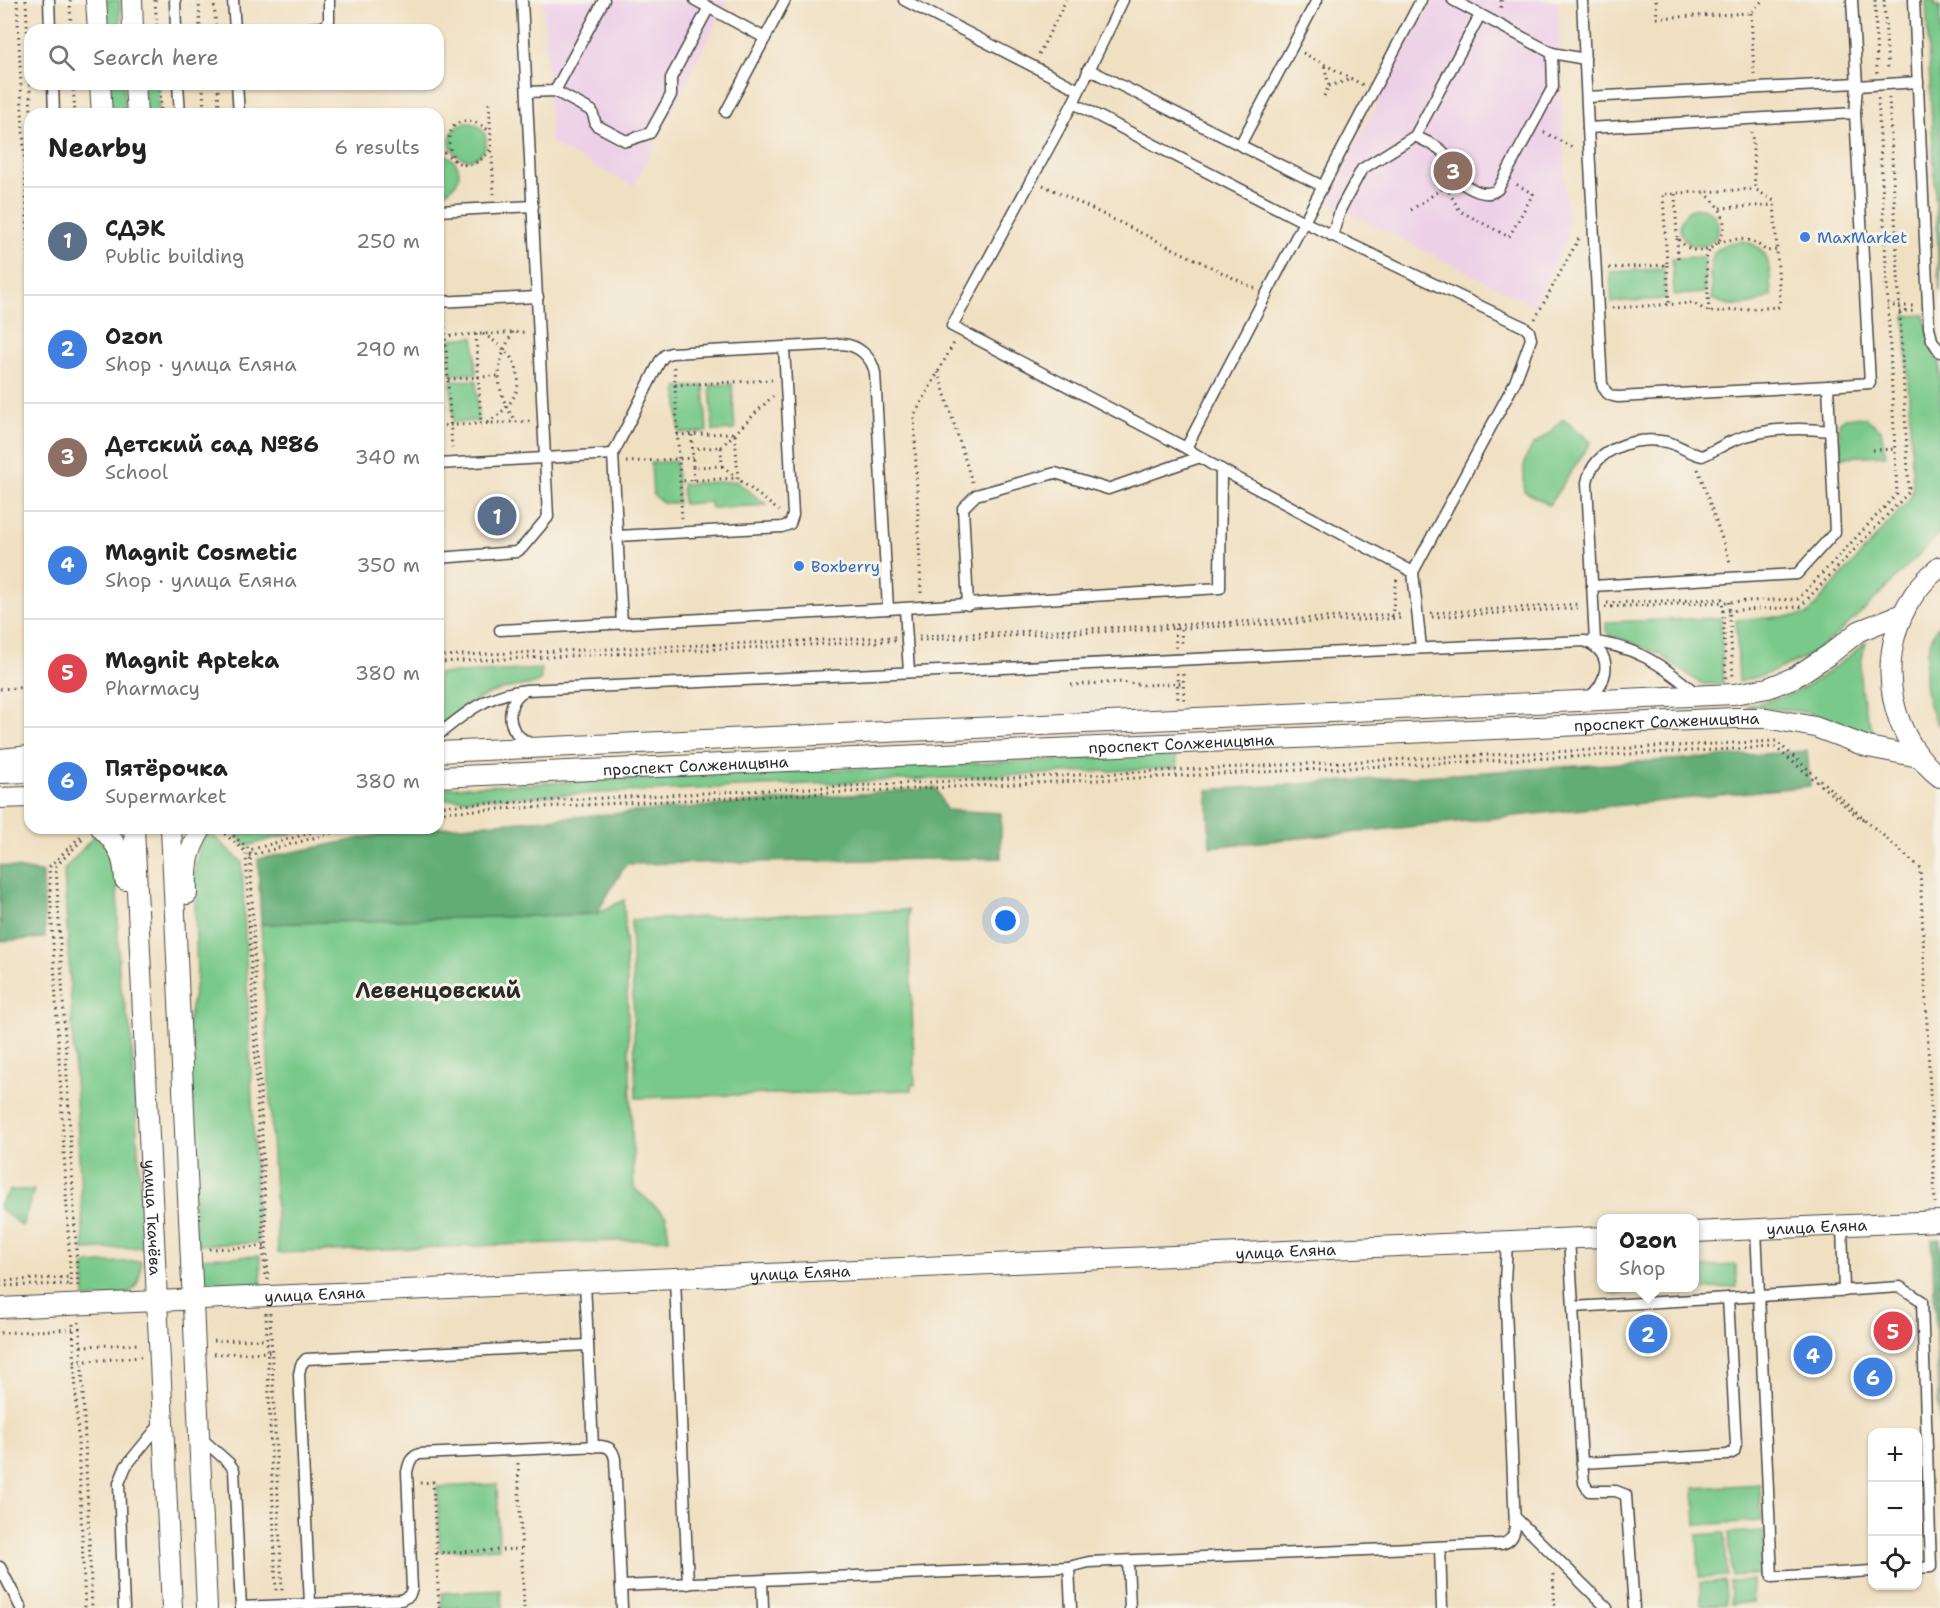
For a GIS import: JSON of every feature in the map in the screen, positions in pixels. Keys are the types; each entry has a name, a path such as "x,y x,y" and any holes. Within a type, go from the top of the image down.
{"street":[{"path":"96,0 98,24"},
{"path":"132,0 133,24"},
{"path":"100,90 102,108"},
{"path":"135,90 137,108"},
{"path":"1936,568 1915,592 1902,614 1892,643 1889,673 1893,703 1903,732 1919,757 1940,777"},
{"name":"проспект Солженицына","path":"444,752 1730,694 1768,688 1795,677 1859,631 1902,614"},
{"name":"проспект Солженицына","path":"444,777 1745,718 1767,718 1815,727 1868,747 1919,757"},
{"path":"0,759 24,757"},
{"path":"0,773 24,772"},
{"path":"0,798 24,797"},
{"path":"0,808 24,807"},
{"path":"97,834 118,847 123,857 130,971 144,989"},
{"name":"улица Ткачёва","path":"134,834 144,989 172,1608"},
{"path":"171,834 207,1608"},
{"path":"178,990 189,970 186,875 188,857 198,834"},
{"name":"улица Еляна","path":"1699,1232 1938,1221"},
{"name":"улица Еляна","path":"0,1308 268,1298 1597,1236"}],"lane":[{"path":"49,0 50,24"},
{"path":"175,0 176,24"},
{"path":"233,0 234,24"},
{"path":"326,24 329,21 329,0"},
{"path":"444,558 507,555 516,552 548,517 547,458 522,0"},
{"path":"555,91 604,0"},
{"path":"695,0 765,38"},
{"path":"726,112 785,0"},
{"path":"904,0 1079,90"},
{"path":"1123,0 1073,103 1030,178 952,326 1186,447 1221,470 1413,572"},
{"path":"1240,145 1317,0"},
{"path":"1186,447 1421,0"},
{"path":"1453,0 1552,53 1585,59"},
{"path":"1582,0 1602,384 1611,396 1870,383 1855,113 1857,84 1852,0"},
{"path":"1914,0 1929,327 1932,340 1940,352"},
{"path":"526,92 555,91 592,111 596,125 626,141 650,133 671,95 671,78 709,7"},
{"path":"1332,236 1341,208 1362,169 1415,136 1480,15"},
{"path":"1415,136 1443,152 1450,176 1481,193 1488,194 1497,191 1553,87 1552,53"},
{"path":"1088,69 1322,186"},
{"path":"1587,98 1755,88 1918,82"},
{"path":"53,90 54,108"},
{"path":"178,90 180,108"},
{"path":"237,90 239,108"},
{"path":"1073,103 1304,222 1529,331 1531,339 1515,382 1413,572 1421,648"},
{"path":"1588,128 1855,113"},
{"path":"444,211 533,206"},
{"path":"444,302 538,297"},
{"path":"622,624 613,458 660,361 665,355 673,353 850,345 868,357 873,364 888,609"},
{"path":"618,536 782,527 790,524 793,515 784,347"},
{"path":"1592,586 1797,574 1835,532 1828,386"},
{"path":"1590,641 1593,607 1587,482 1594,463 1614,449 1638,441 1678,445 1702,456 1731,442 1763,432 1797,428 1830,431"},
{"path":"968,605 963,508 976,495 1055,473 1108,489 1200,457"},
{"path":"444,464 547,458 613,458"},
{"path":"500,630 905,609 1220,588 1221,470"},
{"path":"905,609 909,672"},
{"path":"1584,701 1598,691 1606,666 1602,656 1590,641"},
{"path":"444,730 486,699 510,691 1590,641 1629,649 1654,661 1673,673 1699,696"},
{"path":"526,690 517,694 511,705 510,720 515,732 522,740 537,747"},
{"path":"1842,1226 1844,1291"},
{"path":"1756,1229 1772,1577 1868,1571"},
{"path":"1569,1238 1584,1483 1589,1491 1621,1491 1626,1495 1634,1608"},
{"path":"621,1587 1069,1567 1089,1562 1507,1543 1515,1534 1515,1517 1505,1283 1507,1241"},
{"path":"675,1279 688,1584"},
{"path":"585,1283 593,1447"},
{"path":"1573,1307 1900,1287 1922,1301 1931,1567 1922,1568"},
{"path":"1582,1463 1727,1455 1734,1452 1736,1444 1728,1298"},
{"path":"310,1604 299,1374 301,1365 306,1359 588,1345"},
{"path":"124,1608 119,1483 126,1466 164,1420"},
{"path":"200,1436 234,1470 241,1608 401,1600 409,1596 412,1589 409,1462 419,1454 608,1446 613,1451 615,1459 622,1608"},
{"path":"1515,1517 1607,1608"},
{"path":"1440,1547 1442,1608"},
{"path":"1128,1560 1130,1608"},
{"path":"0,1567 21,1608"},
{"path":"1069,1567 1071,1608"},
{"path":"762,1581 763,1608"}],"path":[{"path":"17,0 24,151"},
{"path":"26,0 27,24"},
{"path":"70,0 71,24"},
{"path":"155,0 157,24"},
{"path":"199,0 200,24"},
{"path":"214,0 216,24"},
{"path":"1033,66 1066,0"},
{"path":"1656,0 1657,18 1751,13 1763,0"},
{"path":"1723,611 1800,607 1909,492 1883,84 1875,0"},
{"path":"922,638 1798,599 1897,494 1887,306 1883,84 1884,0"},
{"path":"1751,13 1755,88"},
{"path":"1292,47 1373,90"},
{"path":"1324,64 1329,86 1324,96"},
{"path":"1329,86 1352,79"},
{"path":"30,90 31,108"},
{"path":"73,90 75,108"},
{"path":"160,90 161,108"},
{"path":"203,90 204,108"},
{"path":"218,90 219,108"},
{"path":"489,103 495,208"},
{"path":"1752,119 1755,189"},
{"path":"455,160 448,141 449,132 454,125 471,120 490,133"},
{"path":"1532,126 1564,143"},
{"path":"444,152 455,160 471,164 485,157 491,148"},
{"path":"1030,178 1265,294"},
{"path":"1411,210 1445,186 1460,211 1509,237 1533,194 1504,178"},
{"path":"1598,309 1669,305 1693,303 1709,312 1778,307 1780,303 1774,201 1755,189 1663,194 1669,305"},
{"path":"1677,237 1689,249 1701,250 1710,249 1718,243 1724,233 1724,220 1720,208 1702,192"},
{"path":"1675,193 1678,258"},
{"path":"1720,208 1774,205"},
{"path":"1718,243 1743,238 1758,242 1766,251 1777,250"},
{"path":"1709,312 1706,259 1710,249"},
{"path":"1596,269 1666,265"},
{"path":"444,322 453,463"},
{"path":"922,638 914,416 961,330"},
{"path":"446,336 540,331"},
{"path":"513,332 504,347 498,376 507,409 516,422"},
{"path":"476,334 480,424"},
{"path":"483,334 504,347 517,370 518,384 515,398 507,409 486,423"},
{"path":"673,353 683,532"},
{"path":"938,372 976,495"},
{"path":"448,379 498,376"},
{"path":"675,385 775,380 776,393"},
{"path":"693,449 721,447 786,384"},
{"path":"444,426 544,420"},
{"path":"677,435 735,433"},
{"path":"735,433 738,478"},
{"path":"692,435 694,480"},
{"path":"721,447 722,466"},
{"path":"1873,450 1896,449"},
{"path":"1693,453 1736,579"},
{"path":"613,458 693,458"},
{"path":"693,467 722,466 791,521"},
{"path":"680,481 738,478"},
{"path":"1609,603 1722,599 1730,694"},
{"path":"1729,602 1730,694"},
{"path":"444,662 1175,625"},
{"path":"444,656 907,639"},
{"path":"1071,685 1122,682 1143,685 1183,683"},
{"path":"0,689 24,687"},
{"path":"444,806 1776,741 1920,868 1938,1221"},
{"path":"1729,742 1730,749"},
{"path":"444,812 1775,747 1860,818 1867,819"},
{"path":"71,1290 49,867 83,834"},
{"path":"78,1296 56,866 92,834"},
{"path":"225,834 248,856"},
{"path":"231,834 250,850"},
{"path":"250,850 306,834"},
{"path":"248,856 327,834"},
{"path":"250,850 248,856 265,1247 272,1352 280,1605"},
{"path":"191,1249 265,1247"},
{"path":"0,1281 71,1277"},
{"path":"0,1286 71,1284"},
{"path":"268,1298 266,1352 280,1605"},
{"path":"72,1316 85,1608"},
{"path":"0,1333 73,1329"},
{"path":"81,1346 92,1608"},
{"path":"196,1354 272,1352"},
{"path":"74,1362 161,1356"},
{"path":"517,1450 524,1608"},
{"path":"408,1483 433,1482 439,1608"},
{"path":"436,1553 521,1549"},
{"path":"1552,1554 1555,1608"}],"shaded area":[{"path":"543,0 728,0 634,186 551,144"},
{"path":"1433,0 1558,0 1568,237 1534,306 1325,200"}],"green space":[{"path":"106,0 120,0 121,24 107,24"},
{"path":"1926,0 1935,0 1935,6 1940,6 1940,291"},
{"path":"110,90 124,90 125,108 111,108"},
{"path":"144,90 158,90 159,108 146,108"},
{"path":"468,123 481,128 486,141 481,154 468,159 455,154 450,141 455,128"},
{"path":"444,154 453,160 459,172 455,184 444,192"},
{"path":"1699,208 1712,214 1718,227 1712,240 1699,246 1686,240 1680,227 1686,214"},
{"path":"1743,241 1753,244 1765,255 1768,261 1771,296 1756,303 1742,305 1727,304 1712,299 1710,268 1715,252 1730,243"},
{"path":"1704,257 1705,293 1674,295 1672,258"},
{"path":"1664,269 1666,299 1612,302 1610,272"},
{"path":"1924,315 1933,350 1940,361 1940,533 1833,638 1805,658 1764,675 1739,682 1736,620 1807,615 1910,499 1913,489 1905,316"},
{"path":"474,337 476,374 451,375 449,339"},
{"path":"476,380 478,421 453,422 451,381"},
{"path":"732,384 735,430 713,431 710,385"},
{"path":"704,386 707,432 679,433 677,387"},
{"path":"1845,418 1866,418 1881,430 1886,455 1841,457 1839,423"},
{"path":"1563,419 1591,442 1549,505 1524,491 1524,466 1526,457 1534,444 1544,438"},
{"path":"676,461 678,503 664,503 653,495 651,463"},
{"path":"736,481 767,505 711,508 710,502 683,504 682,484"},
{"path":"1721,618 1723,684 1701,684 1660,654 1611,637 1606,631 1606,622"},
{"path":"1940,622 1940,727 1928,703 1925,675 1929,647"},
{"path":"1866,642 1861,668 1861,690 1875,736 1869,739 1834,721 1805,712 1746,706 1795,692 1827,673"},
{"path":"542,669 540,681 535,684 493,692 471,703 444,725 444,674"},
{"path":"1807,751 1810,786 1210,847 1207,790"},
{"path":"1176,754 1177,768 444,800 444,788"},
{"path":"936,788 946,810 1001,813 1001,858 626,864 596,914 261,924 258,859 382,834 444,834 444,827"},
{"path":"207,834 211,834 242,862 258,1243 196,1245 187,1029 197,977 194,870 201,842"},
{"path":"234,834 288,834 247,846"},
{"path":"95,835 108,849 117,878 119,979 131,1033 144,1247 84,1250 64,870"},
{"path":"0,865 43,873 45,938 0,941"},
{"path":"624,900 634,1188 666,1216 669,1239 278,1253 261,924 596,914"},
{"path":"908,910 915,1085 911,1085 911,1090 636,1098 631,920"},
{"path":"11,1190 34,1190 22,1226 0,1209 0,1202"},
{"path":"1940,1239 1940,1437 1932,1240"},
{"path":"260,1256 262,1292 209,1292 200,1281 197,1272 196,1258"},
{"path":"141,1261 140,1275 132,1290 118,1296 85,1299 84,1264"},
{"path":"1736,1265 1737,1287 1699,1289 1699,1267"},
{"path":"1612,1292 1648,1292 1612,1294"},
{"path":"497,1484 499,1548 440,1551 437,1487"},
{"path":"1760,1484 1762,1521 1696,1525 1694,1488"},
{"path":"1763,1531 1766,1574 1732,1576 1729,1533"},
{"path":"1725,1533 1727,1576 1699,1577 1697,1535"},
{"path":"1752,1580 1753,1602 1731,1604 1730,1581"},
{"path":"1725,1581 1726,1604 1701,1605 1700,1583"},
{"path":"501,1590 502,1608 442,1608 442,1593"}],"place":[{"name":"Детский сад №86","path":"1453,171"},
{"name":"MaxMarket","path":"1805,237"},
{"name":"СДЭК","path":"497,516"},
{"name":"Boxberry","path":"799,566"},
{"name":"Magnit Apteka","path":"1893,1331"},
{"name":"Ozon","path":"1648,1334"},
{"name":"Magnit Cosmetic","path":"1813,1355"},
{"name":"Пятёрочка","path":"1873,1377"}],"district":[{"name":"Левенцовский","path":"438,990"}]}
